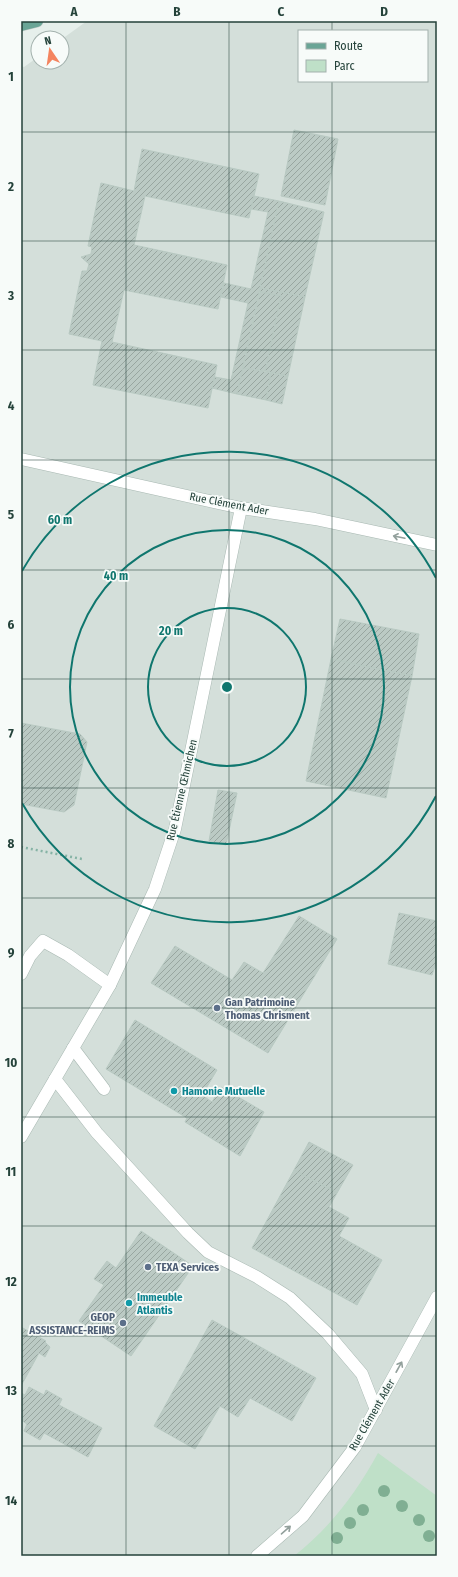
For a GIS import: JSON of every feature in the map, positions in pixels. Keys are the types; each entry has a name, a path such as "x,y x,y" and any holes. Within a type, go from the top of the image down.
{"main road":[{"path":"21,25 36,21"}],"street":[{"name":"Rue Clément Ader","path":"21,459 241,508 315,519 437,545"},
{"name":"Rue Étienne Œhmichen","path":"21,1137 110,985 155,889 175,829 241,508"},
{"path":"21,974 30,956 43,941 68,954 110,985"},
{"path":"73,1048 104,1088"},
{"path":"55,1079 97,1133 188,1233 208,1252 257,1277 290,1298 328,1334 362,1374 376,1410"},
{"name":"Rue Clément Ader","path":"257,1556 303,1516 355,1447 437,1297"}],"path":[{"path":"21,847 82,859"}],"shaded area":[{"path":"87,21 437,21 437,1556 21,1556 21,66 24,67 30,63 30,70 70,70 70,33"}],"green space":[{"path":"378,1453 437,1496 437,1556 294,1556 331,1522 361,1482"}],"building":[{"path":"294,130 338,139 325,205 281,196"},
{"path":"142,149 259,174 249,218 145,196 134,245 227,265 218,309 124,290 112,342 217,365 208,408 93,385 102,341 69,334 82,271 87,271 89,264 81,257 91,254 92,247 88,246 101,183 134,191"},
{"path":"254,196 279,201 237,394 212,388 215,377 231,380 248,303 221,297 224,283 251,289 268,212 251,209"},
{"path":"279,201 324,212 305,297 260,288"},
{"path":"260,288 305,297 288,376 265,371 281,296 260,292"},
{"path":"260,292 281,296 265,371 243,368"},
{"path":"243,368 271,373 266,400 237,394"},
{"path":"271,373 288,376 282,404 266,400"},
{"path":"340,619 419,634 412,676 331,659"},
{"path":"331,659 412,676 386,798 306,781"},
{"path":"21,723 80,734 87,742 74,805 64,812 21,804"},
{"path":"218,790 237,793 226,845 209,841"},
{"path":"399,913 437,921 437,960 432,975 388,964"},
{"path":"299,916 337,939 268,1053 151,983 175,946 232,980 244,962 263,973"},
{"name":"Hamonie Mutuelle","path":"135,1020 217,1070 202,1095 212,1102 221,1087 264,1112 240,1156 185,1122 187,1118 106,1069"},
{"path":"309,1142 353,1165 337,1193 294,1170"},
{"path":"294,1170 337,1193 329,1207 349,1218 339,1236 382,1260 357,1305 252,1248"},
{"name":"Immeuble Atlantis","path":"141,1231 193,1266 131,1356 79,1321 104,1285 94,1279 98,1273 107,1261 116,1268"},
{"path":"212,1320 316,1378 292,1421 250,1398 238,1417 220,1406 195,1449 154,1426"},
{"path":"21,1327 46,1341 45,1342 50,1347 45,1357 39,1353 21,1386"},
{"path":"29,1387 44,1395 46,1390 62,1399 59,1405 102,1428 88,1457 44,1433 40,1440 24,1431 27,1424 21,1420 21,1393 25,1395"}],"place":[{"name":"Gan Patrimoine Thomas Chrisment","path":"217,1008"},
{"name":"Hamonie Mutuelle","path":"174,1091"},
{"name":"TEXA Services","path":"148,1267"},
{"name":"Immeuble Atlantis","path":"129,1303"},
{"name":"GEOP ASSISTANCE-REIMS","path":"123,1323"}]}
